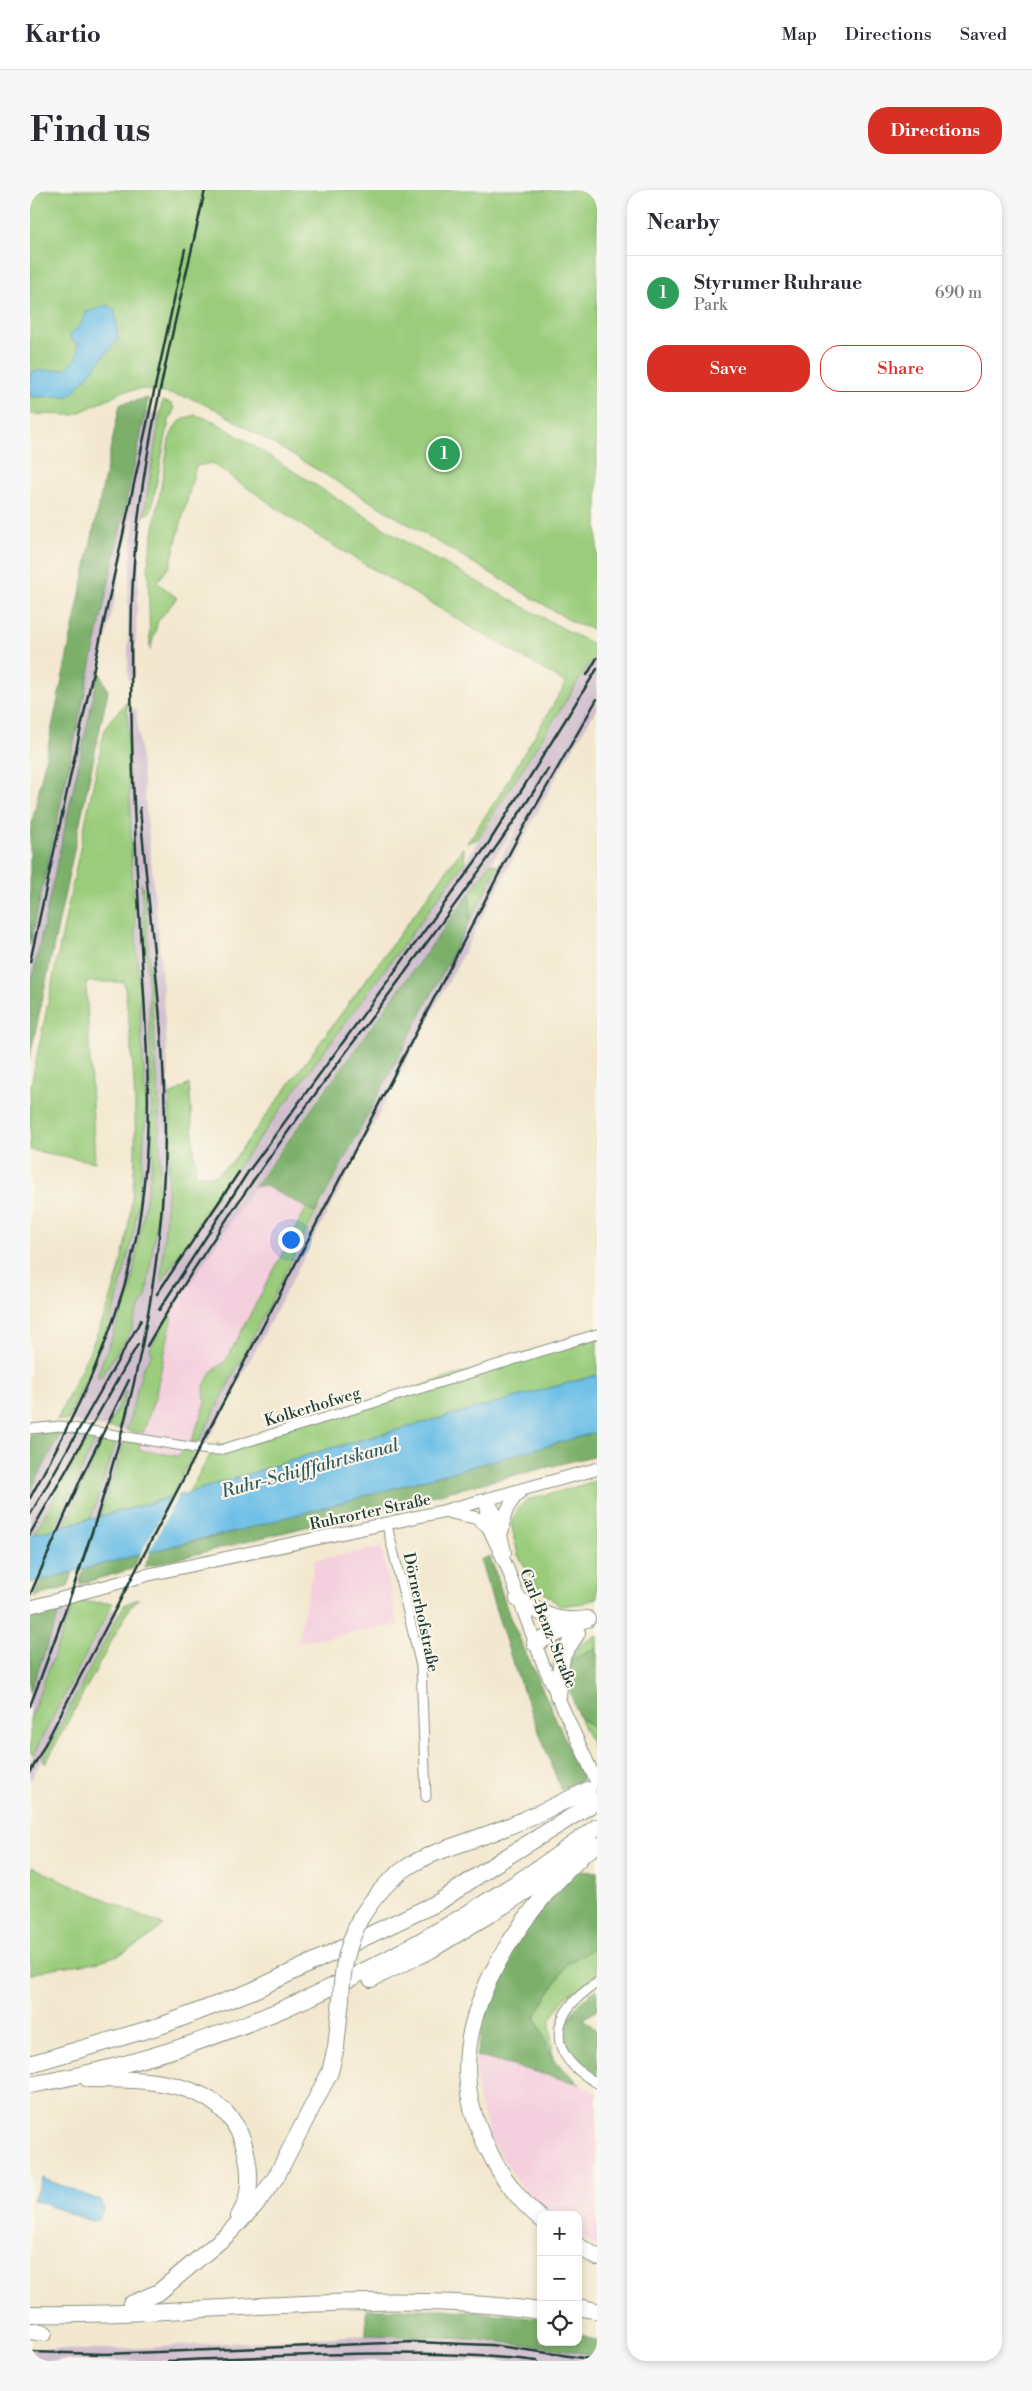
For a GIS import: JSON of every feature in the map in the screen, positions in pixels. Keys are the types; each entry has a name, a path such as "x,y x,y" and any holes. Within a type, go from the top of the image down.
{"highway":[{"path":"518,1599 540,1613 555,1619 568,1621 594,1619"},
{"path":"558,1696 562,1656 577,1633 594,1619"},
{"path":"537,1648 594,1619"},
{"path":"537,1648 577,1633"},
{"path":"30,2064 163,2025 252,1991 439,1902 496,1864 594,1791"},
{"path":"131,2304 159,2292 237,2225 252,2201 276,2178 330,2072 343,2019 341,1999 342,1968 351,1938 360,1919 384,1886 402,1870 421,1858 493,1832 594,1791"},
{"path":"30,2085 65,2079 166,2051 256,2019 331,1988 418,1943 487,1903 597,1826"},
{"path":"256,2019 290,2011 374,1978 413,1959 504,1906 580,1858 597,1845"},
{"path":"537,2215 508,2182 484,2142 471,2106 468,2084 468,2060 475,2019 499,1960 542,1898 580,1858"},
{"path":"65,2079 154,2080 183,2088 219,2106 233,2121 243,2139 252,2201"},
{"path":"582,2248 597,2257"},
{"path":"30,2305 91,2306 342,2295 456,2296 537,2303"},
{"path":"30,2314 86,2315 223,2307 388,2303 456,2303 537,2311"},
{"path":"582,2309 597,2311"},
{"path":"582,2318 597,2320"}],"main road":[{"name":"Ruhrorter Straße","path":"30,1607 147,1575 387,1525 597,1469"},
{"path":"503,1537 506,1512 512,1500 523,1489"},
{"name":"Carl-Benz-Straße","path":"487,1499 486,1514 488,1528 507,1567 537,1648 589,1768 594,1791"},
{"name":"Carl-Benz-Straße","path":"487,1499 496,1514 503,1537 507,1567"},
{"path":"444,1511 476,1518 488,1528"}],"street":[{"name":"Kolkerhofweg","path":"30,1429 60,1426 208,1450 220,1450 597,1334"},
{"name":"Dörnerhofstraße","path":"387,1525 421,1666 426,1796"},
{"path":"597,1983 580,1993 568,2006 562,2019 559,2038 563,2053 570,2064 580,2074 597,2083"}],"shaded area":[{"path":"146,411 159,414 140,544 134,677 128,681 128,597 134,511 30,988 30,945"},
{"path":"597,652 597,708 555,779 206,1444 199,1442 522,818 470,893 270,1163 171,1312 150,1349 152,1353 142,1370 127,1431 119,1429 125,1393 108,1428 67,1421 100,1348 116,1304 127,1262 134,1231 146,1107 130,817 128,713 136,708 160,951 170,1095 169,1168 161,1282 220,1191 465,862","holes":["142,885 153,994 160,1160 157,1219 146,1297 135,1317 131,1331 97,1376 130,1291 153,1159 149,996"]},
{"path":"264,1185 307,1207 225,1362 211,1372 204,1386 205,1405 191,1442 178,1456 138,1450 155,1396 171,1324 171,1312 254,1187"},
{"path":"62,1431 90,1435 34,1534 30,1535 30,1492"},
{"path":"97,1436 104,1438 64,1526 54,1529"},
{"path":"117,1439 125,1441 100,1516 91,1518"},
{"path":"381,1547 398,1625 297,1643 315,1560"},
{"path":"74,1602 30,1719 30,1692 62,1605"},
{"path":"112,1608 119,1612 30,1782 30,1761"},
{"path":"476,2056 580,2084 597,2093 597,2247 582,2238 582,2211 545,2211 519,2184 491,2139 477,2094"},
{"path":"366,2335 492,2342 564,2349 597,2356 597,2361 30,2361 30,2349 106,2350"}],"green space":[{"path":"30,190 597,190 597,630 576,624 215,409 190,398 144,389 124,391 74,415 30,414"},
{"path":"148,398 30,945 30,832 120,404"},
{"path":"162,401 172,404 174,409 169,421 151,511 144,516"},
{"path":"196,415 214,421 414,547 577,636 597,645 597,652 478,839 467,843 498,797 566,683 322,539 211,463 196,466 170,566 157,582 177,598 158,621 150,650 148,563 169,440 178,423 185,418"},
{"path":"99,670 108,691 30,1057 30,988"},
{"path":"127,702 132,872 146,1107 142,1170 134,1231 116,1304 100,1348 67,1421 57,1420 102,1323 119,1270 128,1230 133,1188 135,1105 133,1064 124,982 86,982 95,1162 30,1150 30,1090 104,732 110,720"},
{"path":"463,848 465,862 220,1191 161,1283 169,1168 170,1095 189,1084 196,1174 214,1176 232,1162"},
{"path":"491,863 498,866 470,921 470,893"},
{"path":"141,883 145,892 158,1092 160,1160 157,1219 146,1297 135,1317 131,1331 100,1378 97,1376 130,1291 153,1159 149,996"},
{"path":"470,893 470,921 316,1213 264,1185 254,1187"},
{"path":"307,1207 316,1213 199,1442 191,1442 205,1405 204,1386 211,1372 225,1362"},
{"path":"171,1312 171,1324 155,1397 143,1433 127,1431 142,1370 152,1354 150,1349"},
{"path":"597,1332 597,1375 321,1451 188,1493 217,1443 224,1446"},
{"path":"126,1390 119,1429 108,1428"},
{"path":"62,1431 30,1492 30,1465 32,1461 30,1434"},
{"path":"597,1432 597,1455 144,1567 152,1551 230,1533"},
{"path":"90,1435 97,1436 54,1529 34,1534"},
{"path":"104,1438 117,1439 91,1518 64,1526"},
{"path":"125,1441 140,1443 139,1450 178,1456 183,1450 194,1452 171,1497 100,1516"},
{"path":"597,1481 597,1598 584,1603 560,1606 538,1588 518,1555 511,1523 518,1508 527,1500"},
{"path":"140,1554 132,1569 79,1584 84,1569"},
{"path":"490,1556 509,1615 583,1779 561,1790 513,1664 480,1560"},
{"path":"73,1572 68,1587 34,1597 41,1580"},
{"path":"139,1598 129,1609 45,1764 43,1757 124,1605"},
{"path":"74,1602 113,1603 33,1755 30,1753 30,1719"},
{"path":"62,1605 30,1692 30,1621 37,1611"},
{"path":"597,1635 597,1648 571,1660 580,1645"},
{"path":"597,1648 597,1731 578,1715 569,1689 571,1660"},
{"path":"578,1715 597,1731 597,1756"},
{"path":"32,1867 163,1925 143,1941 111,1958 49,1969 30,1975 30,1872"},
{"path":"577,1871 597,1872 597,1946 567,1964 535,2016 553,2059 580,2084 476,2056 492,1994 510,1954 541,1910"},
{"path":"597,1946 597,1975 565,1997 550,2021 553,2059 535,2016 567,1964"},
{"path":"597,1989 597,2010 584,2019 597,2031 597,2079 579,2068 569,2056 565,2045 565,2034 567,2023 572,2013 587,1996"},
{"path":"366,2309 445,2309 537,2318 537,2346 453,2338 366,2335"},
{"path":"582,2335 597,2341 597,2356 540,2346 582,2346"}],"water":[{"path":"108,305 115,311 118,340 70,396 32,397 30,395 30,373 34,371 66,369 77,357 78,343 71,340 70,334 80,326 87,312"},
{"name":"Ruhr-Schifffahrtskanal","path":"597,1375 597,1432 230,1533 199,1539 30,1583 30,1535 188,1493 321,1451"},
{"path":"42,2178 101,2201 104,2208 98,2220 91,2221 33,2200"}],"pier":[{"path":"180,1492 148,1554 139,1557 173,1494"}],"railway":[{"path":"30,1498 79,1404 106,1339 128,1272 142,1199 146,1161 148,1084 132,723 131,641 135,548 149,445 205,190"},
{"path":"30,962 185,249"},
{"path":"587,675 597,658"},
{"path":"159,1310 248,1172 488,844 597,669"},
{"path":"30,1773 517,839 597,699"},
{"path":"147,1346 175,1298 267,1161 475,877 548,769"},
{"path":"30,1706 80,1567 103,1497 123,1426 140,1354 153,1282 162,1209 165,1135 162,1053 140,808"},
{"path":"157,1294 239,1172"},
{"path":"30,1515 141,1320"},
{"path":"30,1534 138,1344"},
{"path":"30,1595 82,1476 129,1380"},
{"path":"30,2352 105,2354 413,2342 491,2345 597,2360"},
{"path":"168,2361 353,2354 445,2354 537,2361"}],"place":[{"name":"Styrumer Ruhraue","path":"444,454"}]}
